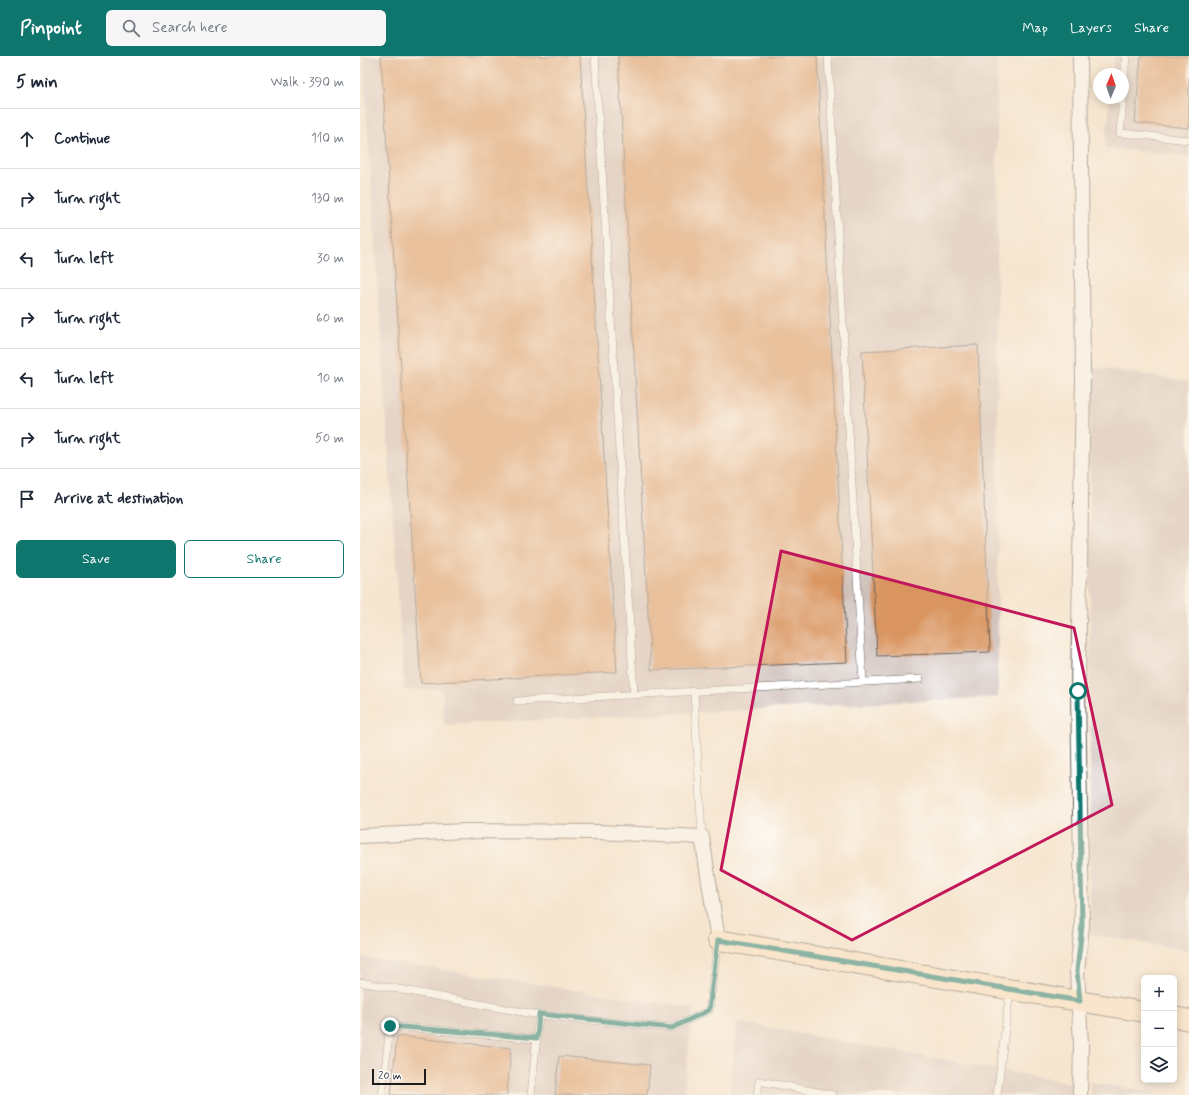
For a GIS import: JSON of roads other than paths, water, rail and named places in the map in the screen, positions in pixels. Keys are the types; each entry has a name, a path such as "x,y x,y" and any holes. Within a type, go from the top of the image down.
{"main road":[{"path":"718,940 1141,1011"},
{"path":"1177,1018 1189,1020"}],"street":[{"path":"1080,56 1083,379 1078,691 1082,926 1077,971 1080,1001 1080,1095"},
{"path":"360,836 464,831 598,832 702,837 718,940"}],"lane":[{"path":"596,56 634,695"},
{"path":"828,56 863,682"},
{"path":"1125,68 1126,56"},
{"path":"1122,104 1120,133 1189,140"},
{"path":"517,702 920,679"},
{"path":"694,691 702,837"},
{"path":"360,982 539,1014 672,1028 709,1010 718,940"},
{"path":"997,1095 1010,990"},
{"path":"531,1095 539,1014"},
{"path":"382,1095 390,1026 537,1038"},
{"path":"757,1095 759,1081 833,1095"}]}
